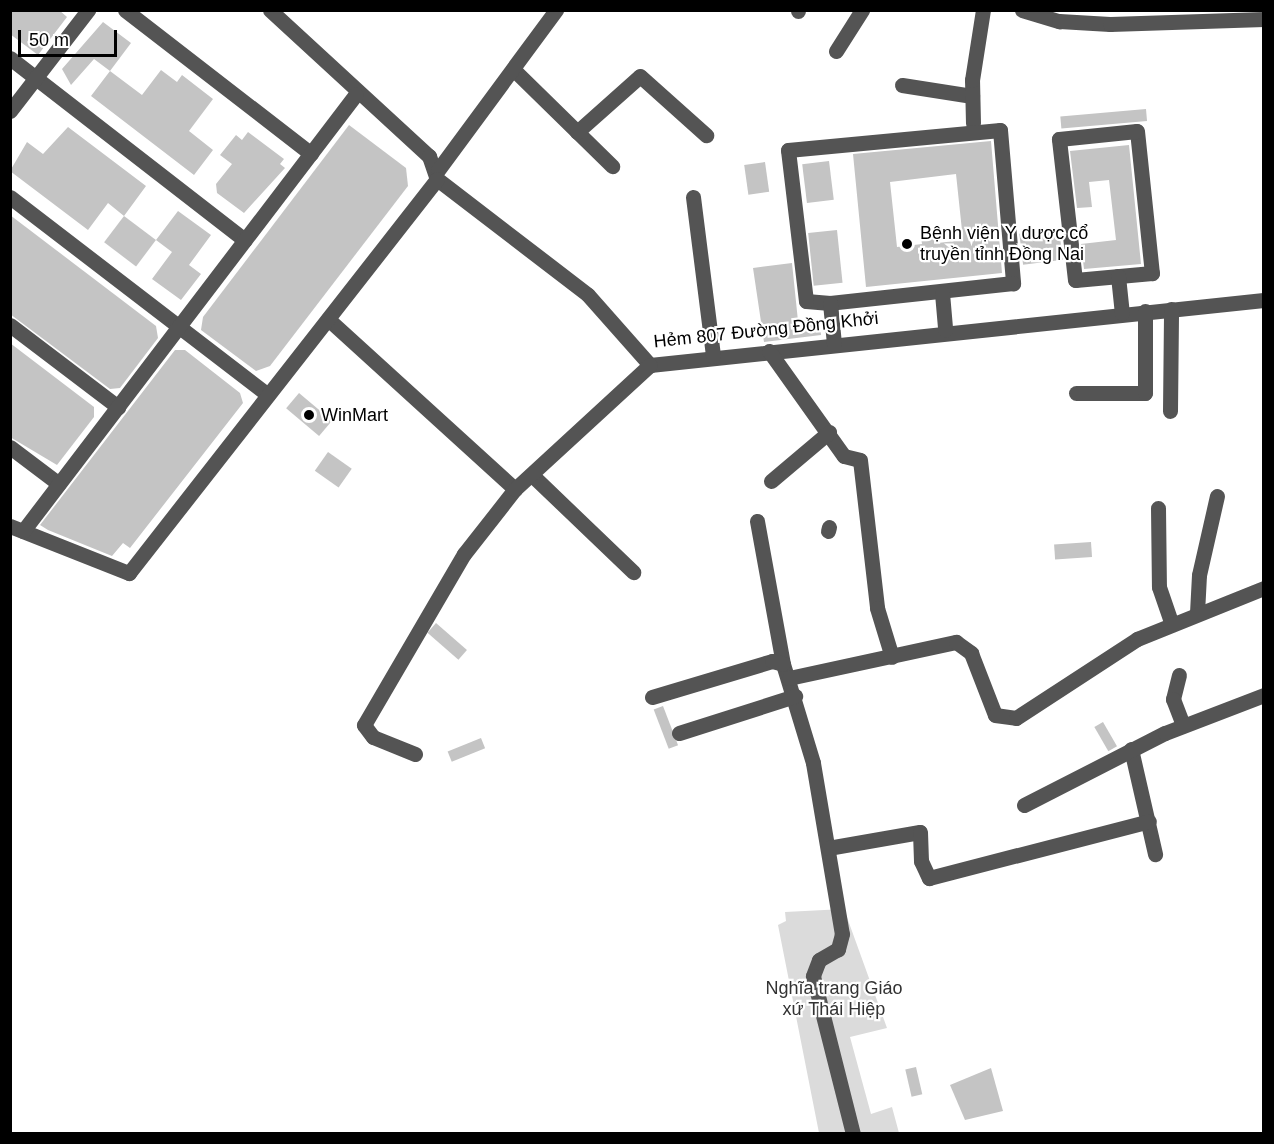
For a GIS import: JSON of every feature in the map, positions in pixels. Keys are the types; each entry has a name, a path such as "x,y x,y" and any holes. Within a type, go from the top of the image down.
{"street":[{"path":"10,111 88,10"},
{"path":"125,10 311,154"},
{"name":"Hẻm 807 Đường Đồng Khởi","path":"270,10 356,94 425,152 438,175 588,295 650,365 945,330 1263,300"},
{"path":"356,94 58,484 17,529 129,573 438,175 556,10"},
{"path":"836,51 862,10"},
{"path":"973,123 972,96 983,10"},
{"path":"1023,11 1059,21 1110,24 1263,19"},
{"path":"10,58 245,240"},
{"path":"513,69 612,166"},
{"path":"578,132 640,76 706,135"},
{"path":"902,85 972,96"},
{"path":"1000,130 1013,283 942,293 812,304 803,297 788,150 1000,130"},
{"path":"1137,131 1152,273 1118,276 1075,280 1059,139 1137,131"},
{"path":"10,197 268,395"},
{"path":"693,197 713,356"},
{"path":"1118,276 1122,313"},
{"path":"942,293 945,330"},
{"path":"830,303 834,344"},
{"path":"1170,309 1170,411"},
{"path":"1076,393 1145,393 1145,311"},
{"path":"328,319 515,489"},
{"path":"10,325 118,407"},
{"path":"769,351 830,432 846,458 860,460 877,608 892,657"},
{"path":"415,754 373,737 364,725 464,554 515,489 532,476 650,365"},
{"path":"771,481 830,432"},
{"path":"10,447 58,484"},
{"path":"532,476 633,572"},
{"path":"1197,613 1199,575 1217,496"},
{"path":"1158,508 1159,587 1172,624"},
{"path":"757,521 786,671 795,696 828,848 843,941 832,956 814,966 813,976 853,1134"},
{"path":"652,697 772,661 786,671 838,670 947,642 964,645 995,715 1016,718 1137,639 1263,588"},
{"path":"1179,675 1173,699 1183,725"},
{"path":"1024,805 1090,776 1131,749 1183,725 1263,695"},
{"path":"679,733 795,696"},
{"path":"1131,749 1155,854"},
{"path":"828,848 920,831 921,861 929,878 1149,821"}],"green space":[{"name":"Nghĩa trang Giáo xứ Thái Hiệp","path":"844,909 887,1028 850,1037 871,1114 892,1107 899,1133 819,1133 778,925 786,921 785,912"}],"building":[{"path":"10,10 59,10 67,17 38,55 10,34"},
{"path":"103,22 131,43 110,71 94,59 71,85 62,69"},
{"path":"161,70 177,82 182,75 213,99 189,131 213,150 194,175 91,96 110,71 142,95"},
{"path":"1146,109 1147,121 1061,128 1060,116"},
{"path":"349,125 406,168 408,186 270,366 256,371 201,330 203,317"},
{"path":"68,127 146,186 124,216 108,203 88,230 10,171 27,142 43,154"},
{"path":"248,132 284,159 280,164 285,168 244,213 217,193 216,184 232,164 220,155 236,135 242,140"},
{"path":"991,141 1002,273 866,287 853,154","holes":["956,174 963,240 938,243 936,230 920,232 922,244 897,247 890,182"]},
{"path":"1129,145 1141,264 1084,269 1081,244 1116,240 1109,180 1089,182 1092,207 1077,208 1070,151"},
{"path":"829,161 834,200 807,203 802,164"},
{"path":"765,162 769,192 748,195 744,165"},
{"path":"178,211 211,235 189,265 201,274 181,300 152,279 172,252 156,240"},
{"path":"10,215 156,326 158,338 120,388 110,389 10,314"},
{"path":"124,216 156,240 136,266 104,242"},
{"path":"1059,229 1063,260 1023,265 1019,234"},
{"path":"837,230 843,283 814,286 808,233"},
{"path":"792,263 798,321 820,320 821,335 764,342 753,268"},
{"path":"10,343 94,407 94,417 57,465 10,437"},
{"path":"175,350 185,350 240,393 243,403 130,548 123,543 112,556 40,525"},
{"name":"WinMart","path":"299,393 332,421 319,436 286,408"},
{"path":"328,452 352,469 339,487 315,471"},
{"path":"1091,542 1092,557 1055,560 1054,545"},
{"path":"436,623 467,650 458,660 427,633"},
{"path":"663,706 678,745 669,749 654,710"},
{"path":"1103,722 1117,746 1108,751 1094,727"},
{"path":"481,738 485,748 452,762 448,751"},
{"path":"916,1067 922,1094 912,1097 905,1069"},
{"path":"991,1068 1003,1111 965,1120 950,1085"}],"place":[{"name":"Bệnh viện Y dược cổ truyền tỉnh Đồng Nai","path":"907,244"},
{"name":"WinMart","path":"309,415"}]}
